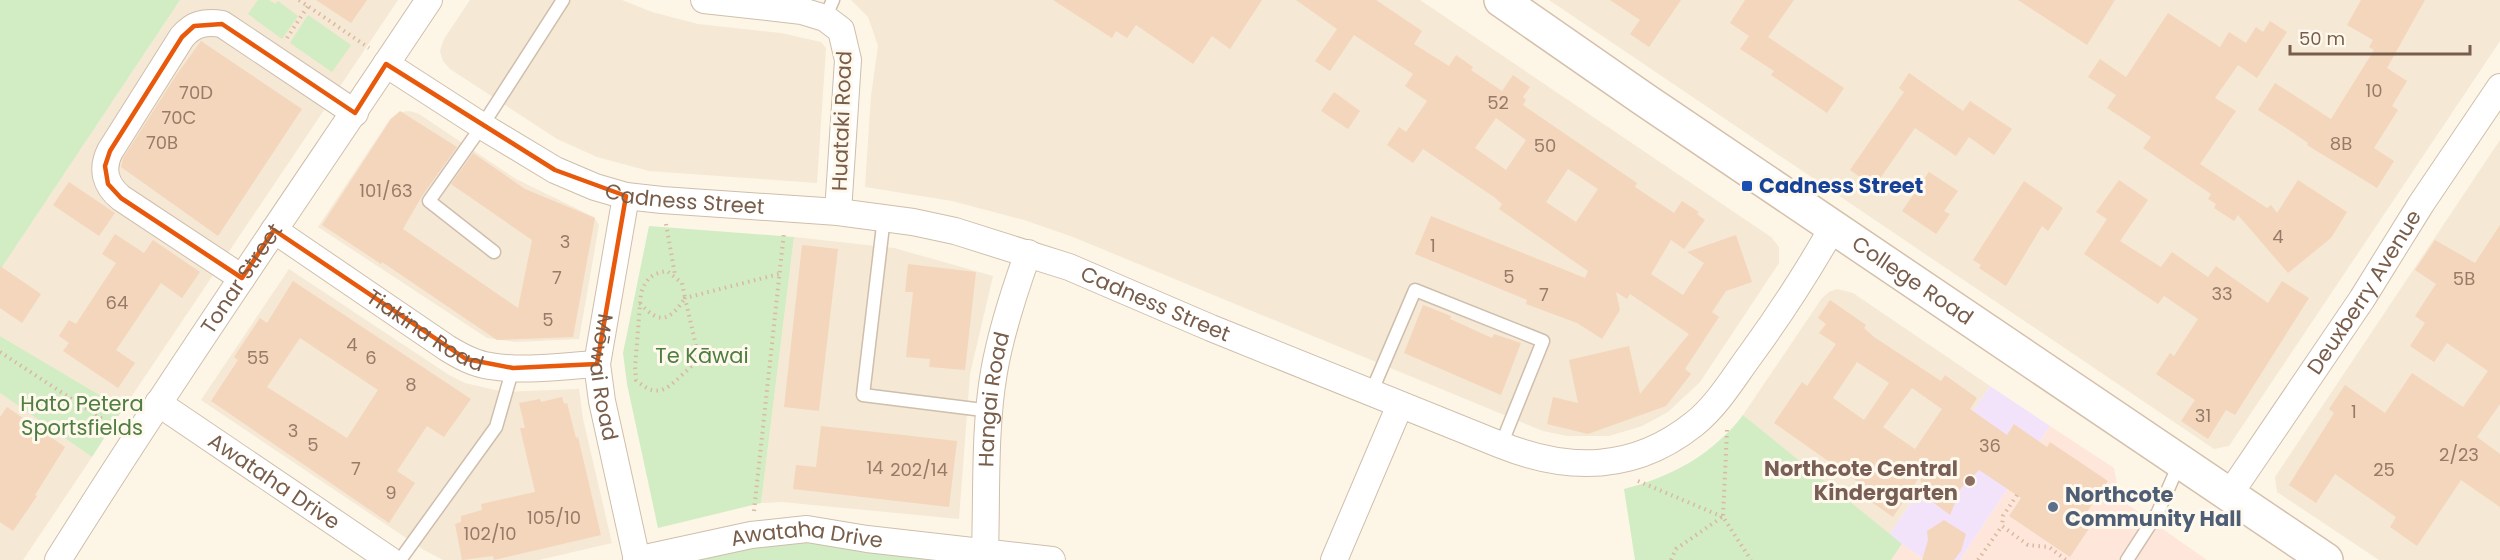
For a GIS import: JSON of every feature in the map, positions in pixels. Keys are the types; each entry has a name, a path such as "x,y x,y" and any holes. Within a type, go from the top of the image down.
{"main road":[{"name":"College Road","path":"1501,0 2326,560"}],"street":[{"name":"Tonar Street","path":"58,560 158,403 355,113 379,57 429,0"},
{"name":"Huataki Road","path":"704,0 789,9 829,9 841,30 848,60 838,212"},
{"path":"242,278 113,192 108,184 105,166 111,151 182,37 194,26 212,22 222,24 355,113"},
{"name":"Cadness Street","path":"379,57 482,126 565,175 596,187 626,196 838,212 955,231 1069,267 1400,405 1547,461 1596,464 1638,455 1658,448 1694,424 1724,391 1808,271 1833,227"},
{"name":"Deuxberry Avenue","path":"2229,495 2362,299 2409,222 2500,87"},
{"name":"Mōwai Road","path":"626,196 597,364 602,401 637,560"},
{"name":"Tiakina Road","path":"274,230 466,359 488,366 513,368 597,364"},
{"name":"Hangai Road","path":"985,552 994,374 1003,328 1028,253"},
{"name":"Awataha Drive","path":"158,403 390,560"},
{"path":"1334,560 1400,405"},
{"name":"Awataha Drive","path":"637,560 752,535 807,529 867,539 1052,560"}],"lane":[{"path":"494,252 429,201 482,126 563,0"},
{"path":"884,218 863,395 991,411"},
{"path":"1371,393 1415,290 1544,341 1501,445"},
{"path":"400,560 496,427 513,368"},
{"path":"2127,560 2158,512 2181,461"}],"path":[{"path":"299,0 379,57"},
{"path":"273,58 308,6"},
{"path":"662,200 676,276"},
{"path":"752,535 787,208"},
{"path":"667,271 676,276 682,283 698,354 696,362 667,389 659,392 644,387 636,380 640,303 645,282 655,273 667,271"},
{"path":"640,303 651,315 660,318 669,316 685,298 779,274"},
{"path":"0,352 122,432"},
{"path":"1723,517 1727,430"},
{"path":"1636,480 1723,517 1751,560"},
{"path":"1978,560 2002,526 2003,516 2017,495"},
{"path":"1671,560 1676,549 1723,517"},
{"path":"2002,526 2028,545 2049,547 2066,560"}],"highlighted area":[{"path":"222,24 355,113 386,64 555,170 626,196 597,364 513,368 466,359 274,230 242,278 121,198 108,184 105,166 110,151 182,37 194,26"}],"shaded area":[{"path":"180,0 398,0 123,409 0,336 0,270"},
{"path":"470,0 622,0 652,12 698,24 781,33 821,42 826,48 817,183 649,171 597,157 557,139 450,69 443,61 440,51 444,39"},
{"path":"851,0 1420,0 1771,237 1779,247 1779,263 1700,382 1668,412 1642,426 1609,436 1567,436 1543,431 1073,237 1024,220 952,201 865,187 871,96 878,46 868,17"},
{"path":"1549,0 2500,0 2500,41 2229,446 2214,449"},
{"path":"410,111 419,114 516,179 594,217 599,225 579,339 515,342 487,338 318,227 390,119 400,112"},
{"path":"2500,140 2500,560 2379,560 2277,492 2275,477"},
{"path":"794,237 894,248 993,276 970,374 959,519 782,502 761,503"},
{"path":"289,269 449,375 465,383 504,392 579,389 583,419 612,543 539,560 443,560 424,550 201,400"},
{"path":"1837,289 1853,293 1990,386 1889,535 1743,415 1822,298"},
{"name":"Northcote Central Kindergarten","path":"1990,386 2050,426 1960,560 1925,560 1889,535"},
{"path":"0,393 92,457 23,560 0,560"},
{"path":"2050,426 2114,468 2120,499 2207,560 1960,560"},
{"path":"1902,544 1925,560 1891,560"}],"green space":[{"path":"0,0 180,0 0,270"},
{"path":"258,0 269,0 275,4 278,1 298,16 282,39 248,14"},
{"path":"308,15 351,45 332,72 290,43"},
{"name":"Te Kāwai","path":"649,226 794,237 761,503 658,528 627,384 623,353"},
{"name":"Hato Petera Sportsfields","path":"0,336 123,409 92,457 0,393"},
{"path":"1743,415 1902,544 1891,560 1635,560 1624,489 1659,478 1690,462 1718,441"},
{"path":"813,532 986,560 696,560"}],"building":[{"path":"316,0 367,0 351,23"},
{"path":"1053,0 1262,0 1230,49 1212,36 1193,64 1136,25 1127,38 1116,31 1112,38"},
{"path":"1296,0 1376,0 1422,31 1414,44 1449,66 1456,55 1473,67 1471,70 1502,91 1513,75 1530,87 1523,97 1526,100 1523,105 1637,183 1635,187 1674,213 1682,201 1699,212 1697,214 1705,220 1684,249 1671,240 1651,274 1683,295 1704,263 1687,252 1736,235 1752,282 1726,291 1712,312 1719,317 1685,369 1691,374 1666,406 1588,434 1547,424 1553,397 1578,403 1569,360 1629,346 1640,394 1689,334 1630,294 1627,299 1616,292 1620,310 1602,339 1577,323 1526,304 1527,300 1415,254 1431,216 1585,278 1588,271 1499,209 1502,204 1494,197 1423,149 1413,163 1387,145 1399,127 1406,132 1427,101 1405,86 1413,74 1354,35 1330,71 1315,61 1337,29","holes":["1496,118 1526,140 1506,170 1475,148","1568,169 1598,189 1576,222 1546,202"]},
{"path":"1610,0 1681,0 1649,47 1630,34 1640,20"},
{"path":"1745,0 1794,0 1768,37 1844,88 1827,113 1771,75 1774,71 1740,49 1749,36 1730,23"},
{"path":"2018,0 2115,0 2087,45"},
{"path":"2361,0 2425,0 2387,68 2407,81 2392,106 2398,110 2374,148 2394,161 2377,188 2307,145 2308,143 2258,110 2275,83 2331,119 2374,50 2369,47 2373,40 2347,25"},
{"path":"2168,13 2220,47 2229,32 2246,43 2256,27 2263,32 2270,21 2287,32 2257,78 2238,65 2215,98 2236,111 2200,164 2267,208 2271,205 2277,213 2298,180 2347,212 2331,238 2288,273 2238,215 2234,221 2214,208 2216,204 2208,199 2211,194 2143,148 2151,137 2107,108 2116,95 2088,77 2100,59 2126,77"},
{"path":"201,41 302,109 218,236 121,167 123,158"},
{"path":"1909,73 1963,111 1970,101 2012,129 1994,155 1969,137 1956,156 1915,128 1874,187 1850,170 1904,92 1899,88"},
{"path":"1334,92 1360,111 1348,129 1321,111"},
{"path":"400,111 457,147 422,196 403,229 518,308 532,240 451,184 473,153 525,189 595,218 573,337 497,340 382,262 381,264 322,225 391,119"},
{"path":"1929,172 1958,191 1944,211 1950,214 1936,234 1902,211"},
{"path":"2119,180 2148,200 2120,241 2161,267 2172,252 2208,277 2216,266 2268,303 2282,281 2309,298 2235,415 2226,410 2208,439 2181,421 2195,400 2156,374 2170,353 2174,356 2198,319 2164,296 2158,304 2084,254 2107,219 2096,212"},
{"path":"2024,181 2063,208 2048,231 2042,226 2006,286 1979,268 1981,265 1973,260"},
{"path":"69,182 115,213 99,236 53,205"},
{"path":"2500,225 2500,404 2477,437 2500,454 2500,507 2461,480 2417,546 2390,527 2396,517 2335,474 2316,503 2289,485 2334,413 2329,409 2345,385 2385,413 2412,373 2463,407 2488,371 2447,343 2434,362 2410,346 2425,323 2415,316 2436,284 2415,270 2435,240 2475,263"},
{"path":"115,234 144,253 153,240 200,272 182,298 161,283 116,350 135,363 118,388 63,351 69,343 59,336 69,320 76,324 116,263 102,254"},
{"path":"802,245 838,249 819,411 784,407"},
{"path":"908,264 976,272 965,370 929,367 930,359 906,357 913,292 905,292"},
{"path":"0,266 41,294 22,323 0,308"},
{"path":"293,281 471,399 444,437 427,426 397,471 415,483 389,523 211,401 238,360 234,357 260,318 267,323","holes":["300,338 378,390 347,438 267,387"]},
{"path":"1830,300 1866,325 1864,328 1874,337 1941,381 1945,375 1977,398 1970,409 2007,435 2014,424 2047,447 2050,442 2108,481 2083,518 2092,524 2070,557 2009,516 2021,498 1979,470 1961,488 1950,515 1923,495 1920,476 1893,517 1870,501 1875,494 1774,423 1802,382 1807,386 1836,344 1819,333 1826,324 1818,318","holes":["1857,362 1889,383 1864,420 1833,398","1912,388 1942,409 1915,449 1883,427"]},
{"path":"1423,305 1451,316 1450,319 1492,338 1494,334 1521,343 1501,395 1404,353"},
{"path":"562,397 564,404 567,403 576,438 578,437 601,535 494,560 493,556 462,560 455,524 461,522 461,516 482,510 481,504 535,492 520,428 525,428 519,403 540,399 541,402"},
{"path":"7,407 65,447 35,495 37,496 13,531 0,522 0,417"},
{"path":"821,426 957,441 949,507 793,489 796,465 816,467"},
{"path":"1944,520 1966,534 1961,551 1954,560 1922,560 1928,540 1927,531"}],"place":[{"name":"Cadness Street","path":"1747,186"},
{"name":"Northcote Central Kindergarten","path":"1970,481"},
{"name":"Northcote Community Hall","path":"2053,507"}]}
